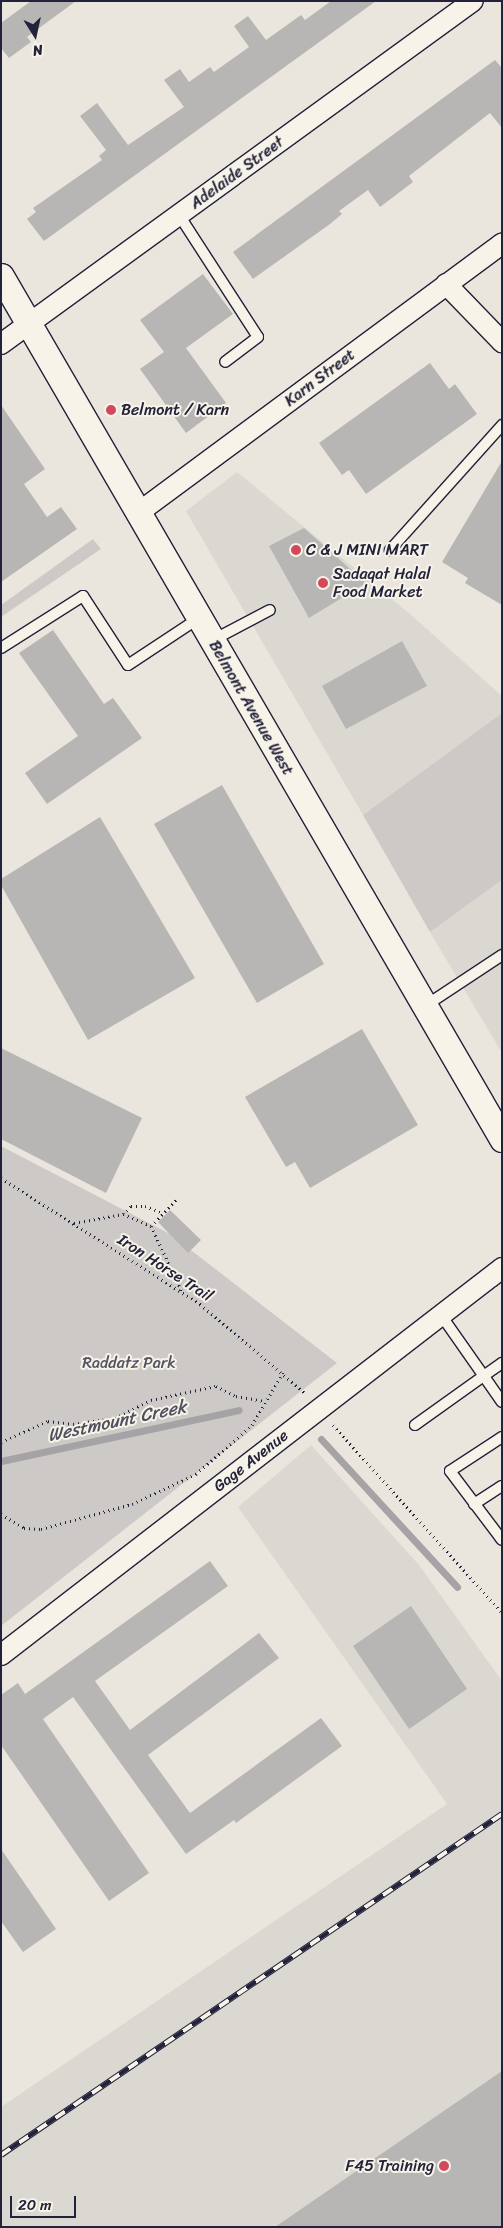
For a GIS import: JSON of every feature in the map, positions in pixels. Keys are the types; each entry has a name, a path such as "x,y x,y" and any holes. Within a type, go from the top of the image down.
{"street":[{"name":"Adelaide Street","path":"1,344 473,1"},
{"name":"Karn Street","path":"138,513 502,244"},
{"name":"Belmont Avenue West","path":"1,276 502,1140"},
{"path":"446,284 502,342"},
{"name":"Gage Avenue","path":"1,1654 502,1268"}],"lane":[{"path":"179,215 258,338 225,362"},
{"path":"390,550 502,426"},
{"path":"1,648 84,596 128,665 199,618"},
{"path":"213,641 270,610"},
{"path":"425,1007 502,955"},
{"path":"441,1315 502,1402"},
{"path":"415,1425 502,1363"},
{"path":"500,1441 450,1471 502,1540"},
{"path":"474,1504 502,1486"}],"path":[{"name":"Iron Horse Trail","path":"1,1178 182,1292 305,1392"},
{"path":"151,1226 161,1212 178,1198"},
{"path":"123,1214 131,1206 145,1206 161,1212"},
{"path":"74,1223 123,1214 151,1226 182,1292"},
{"path":"1,1514 24,1528 41,1529 132,1504 196,1474 252,1425 282,1373"},
{"path":"1,1442 48,1421 73,1424 115,1418 151,1400 216,1386 236,1396 265,1401"},
{"path":"328,1420 502,1613"}],"shaded area":[{"path":"237,472 410,614 502,696 502,713 363,815 186,511"},
{"path":"502,880 502,1053 430,932"},
{"path":"311,1445 419,1565 502,1681 502,2227 1,2227 1,2107 447,1804 238,1507"}],"green space":[{"path":"93,539 101,549 1,617 1,605"},
{"path":"502,713 502,880 430,932 363,815"},
{"name":"Raddatz Park","path":"1,1146 170,1234 337,1363 1,1626"}],"building":[{"path":"31,1 76,1 27,37 31,42 9,58 1,48 1,23"},
{"path":"331,1 376,1 44,241 27,219 36,212 33,208 102,160 99,156 106,150 80,116 97,103 128,145 184,107 164,80 180,69 189,82 210,67 214,72 249,47 234,26 248,16 266,40 301,15 305,20"},
{"path":"495,60 502,68 502,128 490,113 409,176 413,182 380,207 368,190 339,211 342,214 330,224 253,279 233,252"},
{"path":"203,274 233,314 186,348 226,403 186,433 140,369 164,352 140,320"},
{"path":"430,363 449,389 455,384 477,414 366,494 349,470 342,475 319,443"},
{"path":"1,405 45,469 24,484 47,517 61,507 77,529 1,582"},
{"path":"502,461 502,605 465,583 468,578 442,562"},
{"path":"304,528 366,583 309,618 269,546"},
{"path":"53,630 104,704 113,698 142,738 47,804 25,773 78,736 19,653"},
{"path":"402,641 427,686 346,729 322,686"},
{"path":"222,785 324,964 257,1003 154,824"},
{"path":"100,817 195,978 88,1040 1,885 1,879"},
{"path":"362,1029 418,1125 310,1188 295,1162 286,1167 245,1097"},
{"path":"1,1048 142,1118 106,1193 1,1139"},
{"path":"170,1210 201,1240 188,1253 158,1222"},
{"path":"210,1561 228,1586 95,1681 130,1730 259,1633 279,1658 148,1755 190,1813 321,1718 342,1746 236,1823 234,1820 186,1854 73,1697 43,1719 149,1873 109,1901 1,1745 1,1695 18,1683 25,1694"},
{"path":"411,1606 467,1689 409,1729 353,1646"},
{"path":"1,1849 56,1929 23,1952 1,1921"},
{"path":"502,2071 502,2227 275,2227"}],"waterway":[{"name":"Westmount Creek","path":"1,1461 239,1410"},
{"name":"Westmount Creek","path":"321,1439 457,1587"}],"railway":[{"path":"1,2155 502,1814"}],"place":[{"name":"Belmont / Karn","path":"111,410"},
{"name":"C & J MINI MART","path":"296,550"},
{"name":"Sadaqat Halal Food Market","path":"323,583"},
{"name":"F45 Training","path":"444,2166"}]}
